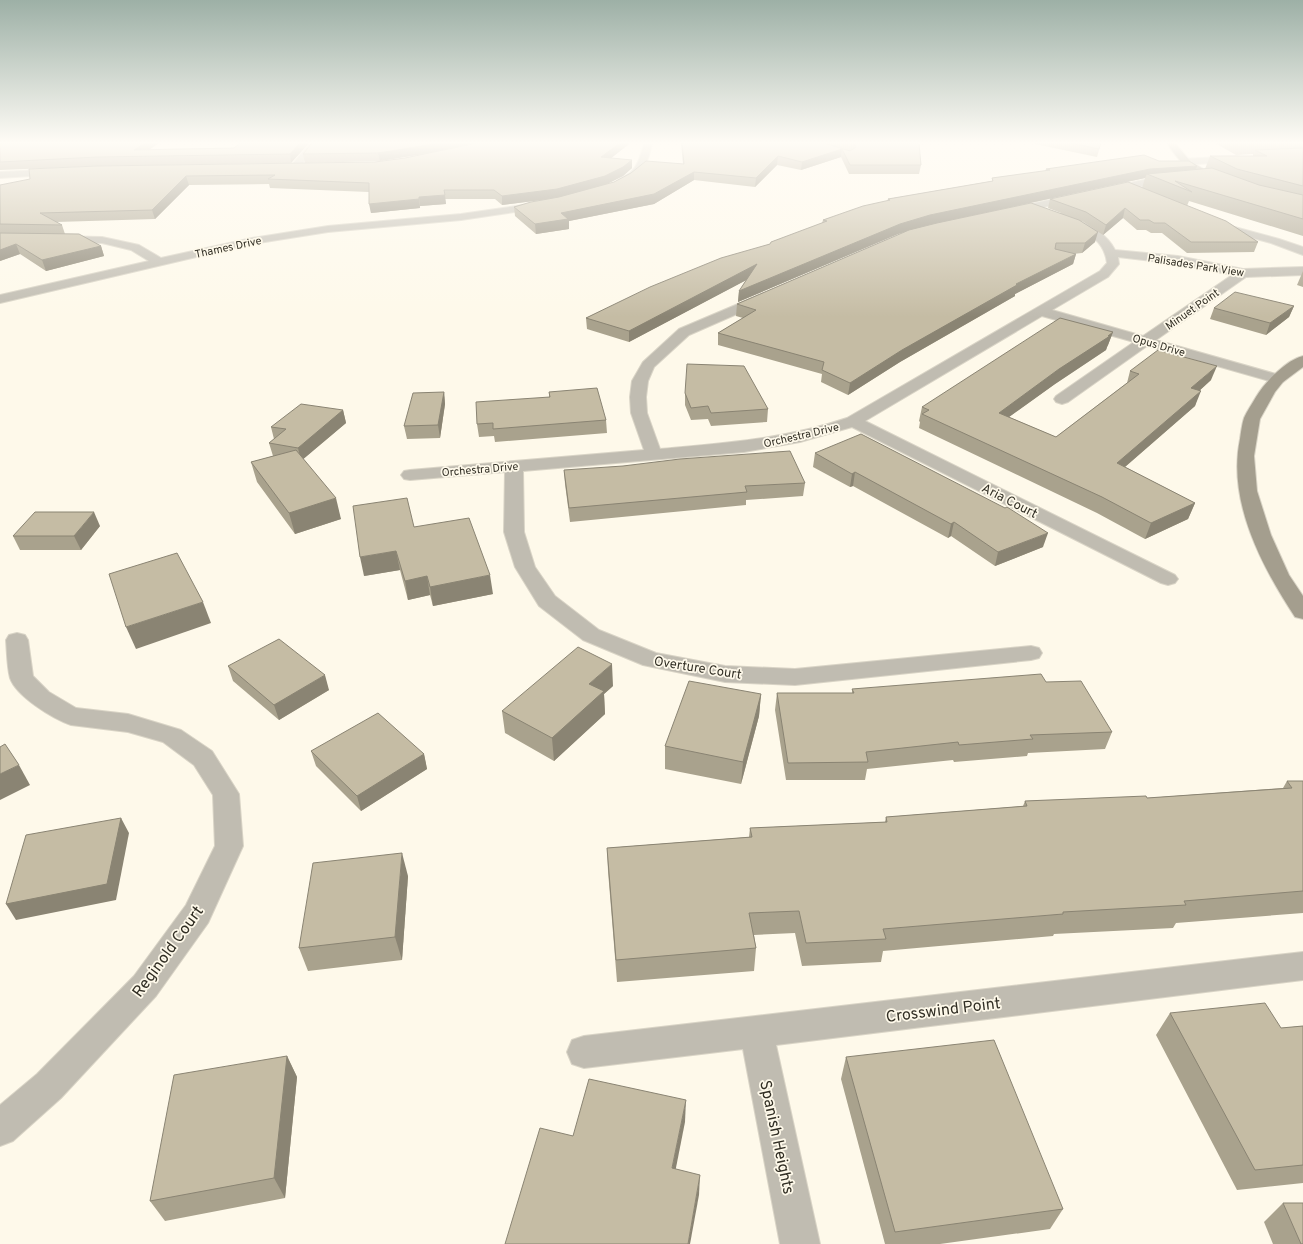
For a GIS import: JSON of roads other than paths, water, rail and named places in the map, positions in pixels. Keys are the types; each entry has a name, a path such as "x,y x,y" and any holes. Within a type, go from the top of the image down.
{"street":[{"path":"992,215 1056,201"},
{"name":"Thames Drive","path":"0,299 252,241 328,229 461,218 552,203"},
{"path":"1029,207 1092,232 1105,242 1112,254"},
{"path":"1206,221 1243,233 1275,241 1303,251"},
{"path":"0,238 102,240 116,242 135,247 159,262"},
{"name":"Palisades Park View","path":"1112,254 1178,260 1243,273 1303,271"},
{"name":"Orchestra Drive","path":"410,475 744,447 789,440 826,431 853,421 1104,274 1113,264 1112,254"},
{"name":"Minuet Point","path":"1062,400 1243,273"},
{"path":"654,455 640,413 638,397 640,381 648,365 684,332 772,294"},
{"name":"Opus Drive","path":"1040,311 1278,379"},
{"path":"1303,360 1278,379 1268,390 1252,419 1245,456 1248,491 1261,535 1279,575 1303,612"},
{"name":"Aria Court","path":"853,421 1168,579"},
{"name":"Overture Court","path":"514,466 514,532 525,567 547,601 590,635 651,660 725,674 795,677 1031,653"},
{"name":"Reginold Court","path":"0,1128 49,1086 145,986 198,914 229,846 226,794 204,758 172,736 128,724 70,716 40,698 22,678 17,640"},
{"name":"Crosswind Point","path":"584,1052 1303,966"},
{"name":"Spanish Heights","path":"756,1031 800,1244"}]}
